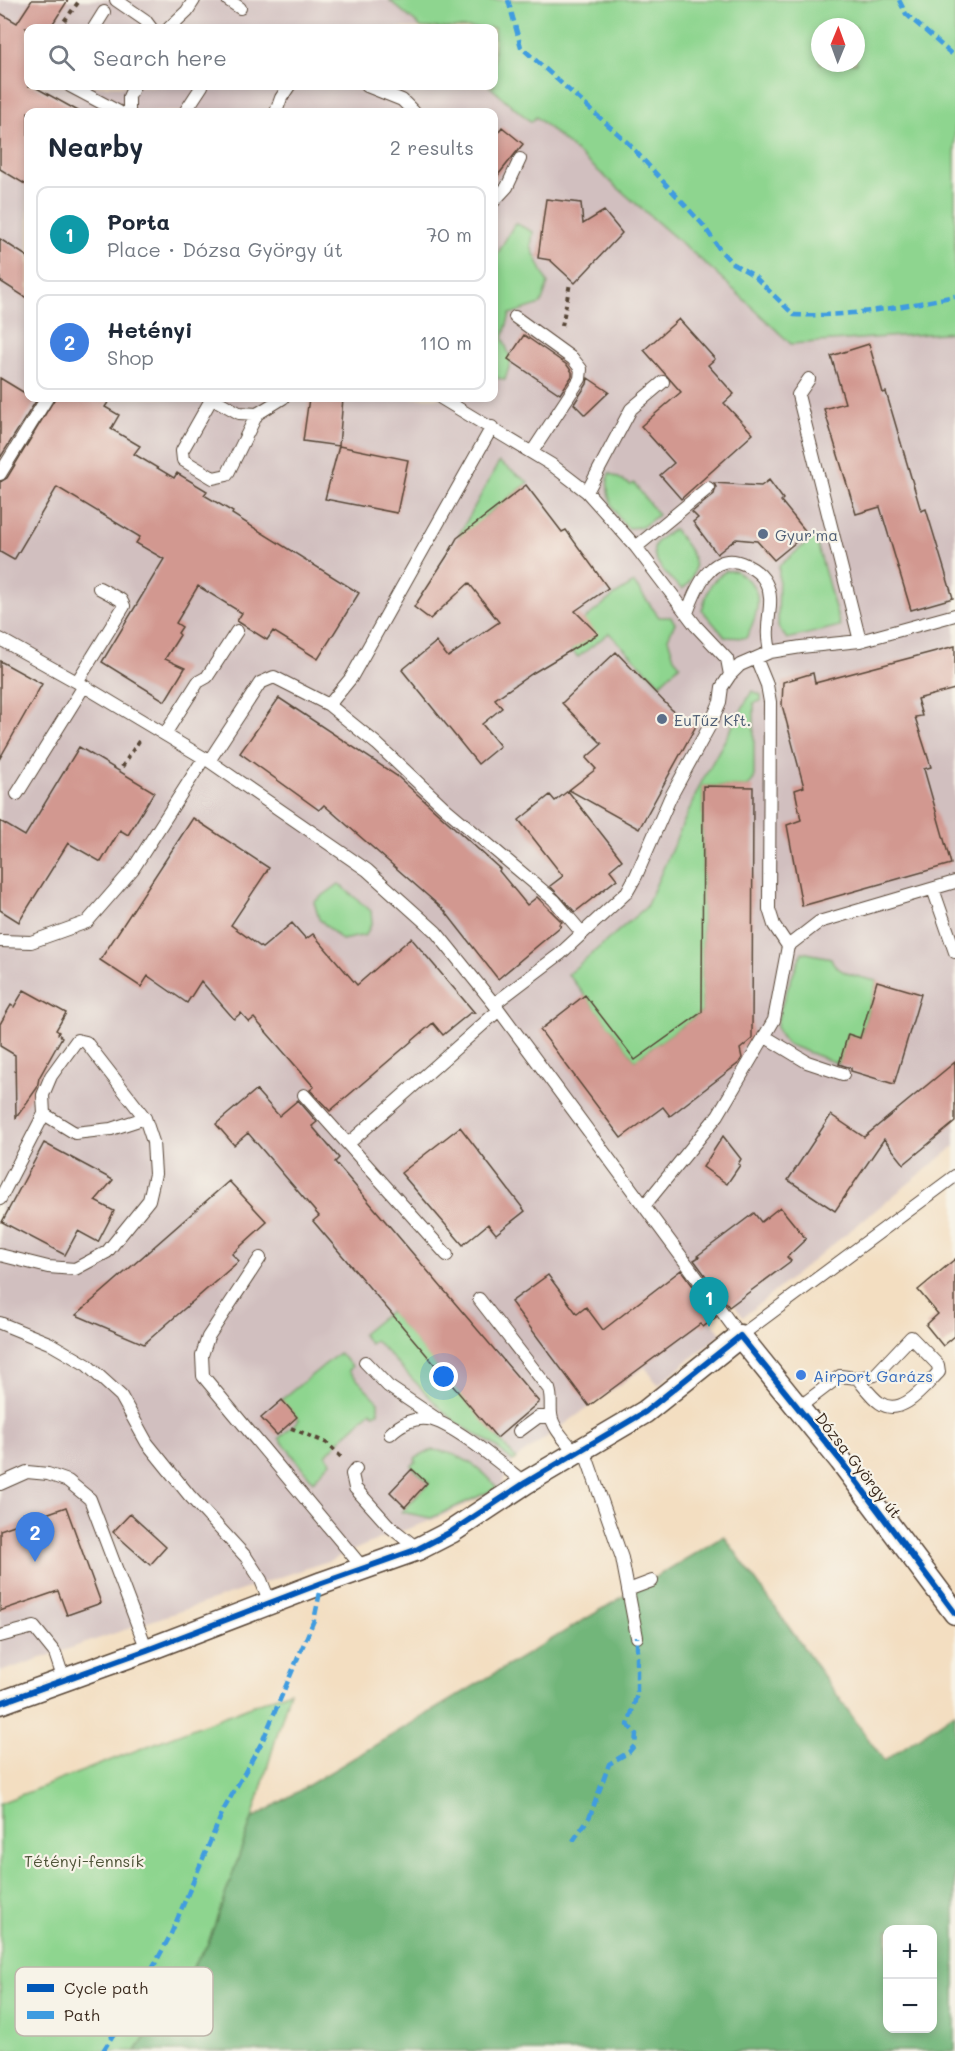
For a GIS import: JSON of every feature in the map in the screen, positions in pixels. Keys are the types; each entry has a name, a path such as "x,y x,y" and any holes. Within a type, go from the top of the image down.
{"street":[{"name":"Dózsa György út","path":"740,1336 841,1461 955,1613"},
{"path":"0,1703 418,1549 452,1532 525,1483 645,1412 740,1336"}],"lane":[{"path":"116,0 148,24"},
{"path":"173,24 187,11 194,0"},
{"path":"228,0 240,8"},
{"path":"96,24 104,12"},
{"path":"78,90 111,108"},
{"path":"129,108 129,97 132,90"},
{"path":"188,108 199,90"},
{"path":"277,108 286,90"},
{"path":"377,90 402,100 410,108"},
{"path":"498,197 507,187 520,159"},
{"path":"515,317 573,359 581,369 580,379 532,452"},
{"path":"809,379 798,395 860,640"},
{"path":"587,492 631,410 663,382"},
{"path":"0,474 45,402"},
{"path":"210,402 182,451 183,460 213,478 227,475 257,414 276,402"},
{"path":"219,402 239,413 257,414"},
{"path":"448,402 532,452 587,492 636,547 687,613 727,659 730,675"},
{"path":"329,705 351,678 492,427"},
{"path":"636,547 708,488"},
{"path":"687,613 696,588 708,572 723,561 739,561 756,570 766,584 771,604 768,630 770,652"},
{"path":"17,794 124,606 121,600 99,588"},
{"path":"348,1144 627,892 670,798 709,727 720,702 722,687 740,665 770,652 860,640 955,615"},
{"path":"165,735 198,682 207,676 237,631"},
{"path":"0,639 207,759 367,870 436,932 497,1007 740,1336 955,1176"},
{"path":"756,658 770,702 769,909 774,925 788,946"},
{"path":"0,940 31,942 87,922 133,869 260,683 274,677 329,705 377,744 445,808 554,900 582,933"},
{"path":"644,1206 718,1115 774,1020 788,946 819,922 955,882"},
{"path":"933,888 955,952"},
{"path":"764,1036 807,1062 843,1074"},
{"path":"0,1199 44,1114 43,1095 51,1076 76,1040 86,1042 145,1118 153,1142 155,1174 149,1200 107,1252 75,1269 48,1267 0,1255"},
{"path":"304,1095 447,1255"},
{"path":"44,1114 75,1133 111,1129 145,1118"},
{"path":"260,1258 208,1337 202,1355 203,1376 363,1568"},
{"path":"479,1299 549,1389 552,1399 551,1416 557,1429 579,1450 622,1558 637,1636"},
{"path":"0,1323 49,1343 87,1365 120,1396 147,1443 189,1495 246,1557 261,1580 270,1603"},
{"path":"798,1408 840,1376 857,1378 874,1375 911,1337 938,1365 939,1372 910,1401 892,1407 880,1403 857,1378"},
{"path":"364,1362 388,1386 446,1424 525,1483"},
{"path":"519,1431 538,1417 551,1416"},
{"path":"390,1434 396,1428 411,1421 427,1419 446,1424"},
{"path":"355,1470 352,1474 355,1488 389,1526 418,1549"},
{"path":"0,1484 27,1472 48,1474 68,1481 90,1499 147,1650"},
{"path":"628,1590 652,1581"},
{"path":"0,1636 34,1627 55,1653 64,1680"}],"path":[{"path":"62,24 80,0"},
{"path":"557,348 570,283"},
{"path":"122,767 149,725"},
{"path":"291,1428 327,1443 355,1470"}],"shaded area":[{"path":"0,0 389,0 417,24 24,24 24,90 494,90 530,121 535,116 716,273 791,344 955,332 955,1146 743,1317 731,1301 710,1318 721,1334 658,1385 645,1367 513,1461 499,1489 433,1520 382,1538 331,1560 0,1672"}],"green space":[{"path":"389,0 955,0 955,332 791,344 716,273 536,117 531,122 494,90 498,90 498,24 417,24"},
{"path":"515,223 533,232 531,247 548,284 541,304 510,314 503,338 511,360 505,380 498,378 498,253"},
{"path":"499,462 528,483 484,517 482,569 459,535"},
{"path":"609,473 631,485 634,483 658,515 642,527 628,528 611,503 608,488"},
{"path":"674,529 687,546 695,564 692,577 682,589 662,569 654,550 659,540"},
{"path":"815,536 840,626 787,639 778,627 779,566"},
{"path":"726,571 736,571 755,589 756,611 746,638 725,637 702,610 712,583"},
{"path":"634,583 659,617 671,617 675,623 668,638 674,658 680,665 660,684 609,633 578,657 560,639 616,594"},
{"path":"752,691 761,695 761,701 754,703 754,779 748,787 703,786 702,1012 635,1060 568,974 646,907 701,783"},
{"path":"339,884 371,911 372,922 366,935 342,940 319,919 314,902"},
{"path":"802,952 831,958 834,964 844,972 877,981 860,1038 848,1035 839,1064 787,1044 778,1032 780,1012"},
{"path":"390,1311 516,1459 513,1461 491,1443 460,1425 442,1410 375,1340 370,1344 362,1334"},
{"path":"339,1353 352,1366 349,1371 378,1401 378,1412 374,1414 371,1411 336,1444 326,1455 331,1462 313,1481 279,1438 299,1420 281,1400"},
{"path":"433,1450 452,1454 469,1462 485,1474 497,1488 431,1518 402,1512 429,1483 411,1466 416,1462 415,1459"},
{"path":"724,1536 884,1761 955,1713 955,2051 136,2051 146,2036 213,2036 213,1967 193,1967 208,1944 252,1819"},
{"name":"Tétényi-fennsík","path":"290,1691 252,1819 208,1944 193,1967 15,1967 15,2036 146,2036 136,2051 0,2051 0,1803"}],"building":[{"path":"32,0 68,0 53,24 24,24 24,90 40,90 73,108 24,108 24,184 0,169 0,13 17,23"},
{"path":"502,127 523,144 498,175 498,132"},
{"path":"546,199 581,203 583,224 604,211 622,233 575,283 550,260 538,258"},
{"path":"0,239 24,254 24,296 0,281"},
{"path":"679,319 715,359 708,365 734,394 724,403 753,434 681,499 660,475 674,463 641,426 681,392 644,350"},
{"path":"524,335 567,365 572,372 572,376 560,394 508,359"},
{"path":"869,344 883,393 886,392 921,511 926,509 953,598 911,610 880,507 856,514 824,409 845,403 831,356"},
{"path":"0,378 24,393 24,402 35,402 0,458"},
{"path":"588,378 609,392 585,415 574,404 587,384"},
{"path":"53,402 108,402 105,407 119,415 111,429 140,446 134,454 174,478 177,473 207,491 204,495 233,512 232,514 359,593 318,659 273,631 267,640 237,621 242,613 198,586 176,623 182,627 178,633 180,635 165,659 185,668 165,701 102,662 164,559 136,543 140,537 57,487 14,560 0,552 0,482 7,478"},
{"path":"308,402 343,402 339,446 303,441"},
{"path":"339,446 408,460 397,513 325,499"},
{"path":"769,480 783,499 781,501 807,533 774,560 757,541 736,539 717,554 693,522 698,518 692,512 714,494 716,487 714,483 761,486"},
{"path":"526,485 562,532 566,530 608,588 575,611 598,634 495,699 502,708 482,724 500,746 478,764 402,670 436,642 448,657 499,622 469,583 430,619 414,607 457,538"},
{"path":"955,646 955,689 917,699 922,716 915,717 931,767 924,769 951,864 802,906 787,825 801,820 795,790 804,787 782,705 783,682 813,673 815,683"},
{"path":"616,652 672,710 697,724 639,829 569,790 596,769 586,758 602,744 562,703"},
{"path":"0,661 42,684 0,758"},
{"path":"279,698 397,776 500,869 499,871 527,905 537,897 562,922 559,924 561,926 498,979 444,910 324,805 319,810 240,753"},
{"path":"79,747 154,792 128,835 120,830 101,862 68,843 19,922 0,910 0,821 25,836"},
{"path":"703,786 753,787 752,1039 740,1049 742,1058 739,1063 670,1116 663,1107 621,1138 540,1030 585,995 635,1060 702,1012"},
{"path":"568,791 622,860 610,870 617,879 575,912 550,886 563,876 519,820 550,795 555,801"},
{"path":"193,818 269,868 231,925 262,948 292,923 306,939 313,934 357,985 411,938 475,1013 470,1013 443,1035 433,1023 330,1111 310,1090 314,1087 254,1018 249,1022 241,1013 234,1019 201,981 187,1003 148,976 141,987 100,960"},
{"path":"877,981 921,994 894,1084 851,1071 851,1068 839,1064 848,1034 860,1038"},
{"path":"24,990 66,1013 56,1030 62,1037 39,1078 37,1088 16,1118 15,1055 0,1046 0,1024 11,1005 14,1007"},
{"path":"955,1062 955,1122 904,1164 884,1139 835,1211 788,1180 831,1115 864,1137"},
{"path":"256,1090 279,1116 298,1100 317,1122 312,1126 339,1158 335,1162 539,1402 497,1438 313,1221 319,1216 248,1133 234,1145 216,1124"},
{"path":"460,1127 525,1211 496,1234 488,1224 463,1245 401,1173"},
{"path":"723,1136 741,1159 738,1164 740,1165 727,1184 703,1167"},
{"path":"44,1143 113,1180 95,1201 114,1211 98,1242 78,1231 65,1255 2,1222"},
{"path":"229,1181 267,1222 232,1254 239,1261 144,1344 76,1315"},
{"path":"780,1207 806,1239 787,1257 791,1261 729,1307 694,1260 754,1213 761,1222"},
{"path":"955,1259 955,1336 943,1346 926,1325 938,1314 918,1290"},
{"path":"681,1270 716,1317 703,1327 700,1324 589,1406 511,1302 548,1275 577,1314 586,1307 603,1330"},
{"path":"282,1400 297,1417 277,1435 261,1418"},
{"path":"412,1469 427,1483 405,1507 390,1492"},
{"path":"66,1507 101,1603 67,1615 58,1591 0,1611 0,1530"},
{"path":"130,1514 166,1547 150,1565 113,1532"}],"marked path":[{"path":"508,0 521,47 628,143 704,226 732,263 753,275 794,315 855,313 955,296"},
{"path":"899,0 906,14 955,57"},
{"path":"153,1967 170,1936 224,1809 262,1742 314,1620 322,1583"},
{"path":"573,1841 590,1816 609,1764 629,1752 635,1745 636,1734 628,1725 637,1694 637,1637"},
{"path":"103,2051 112,2036"}],"cycle path":[{"path":"0,1703 418,1549 451,1532 525,1483 645,1412 740,1336 841,1461 955,1613"}],"place":[{"name":"Gyur'ma","path":"763,534"},
{"name":"EuTűz Kft.","path":"662,719"},
{"name":"Porta","path":"709,1327"},
{"name":"Airport Garázs","path":"801,1375"},
{"name":"Hetényi","path":"35,1562"}]}
